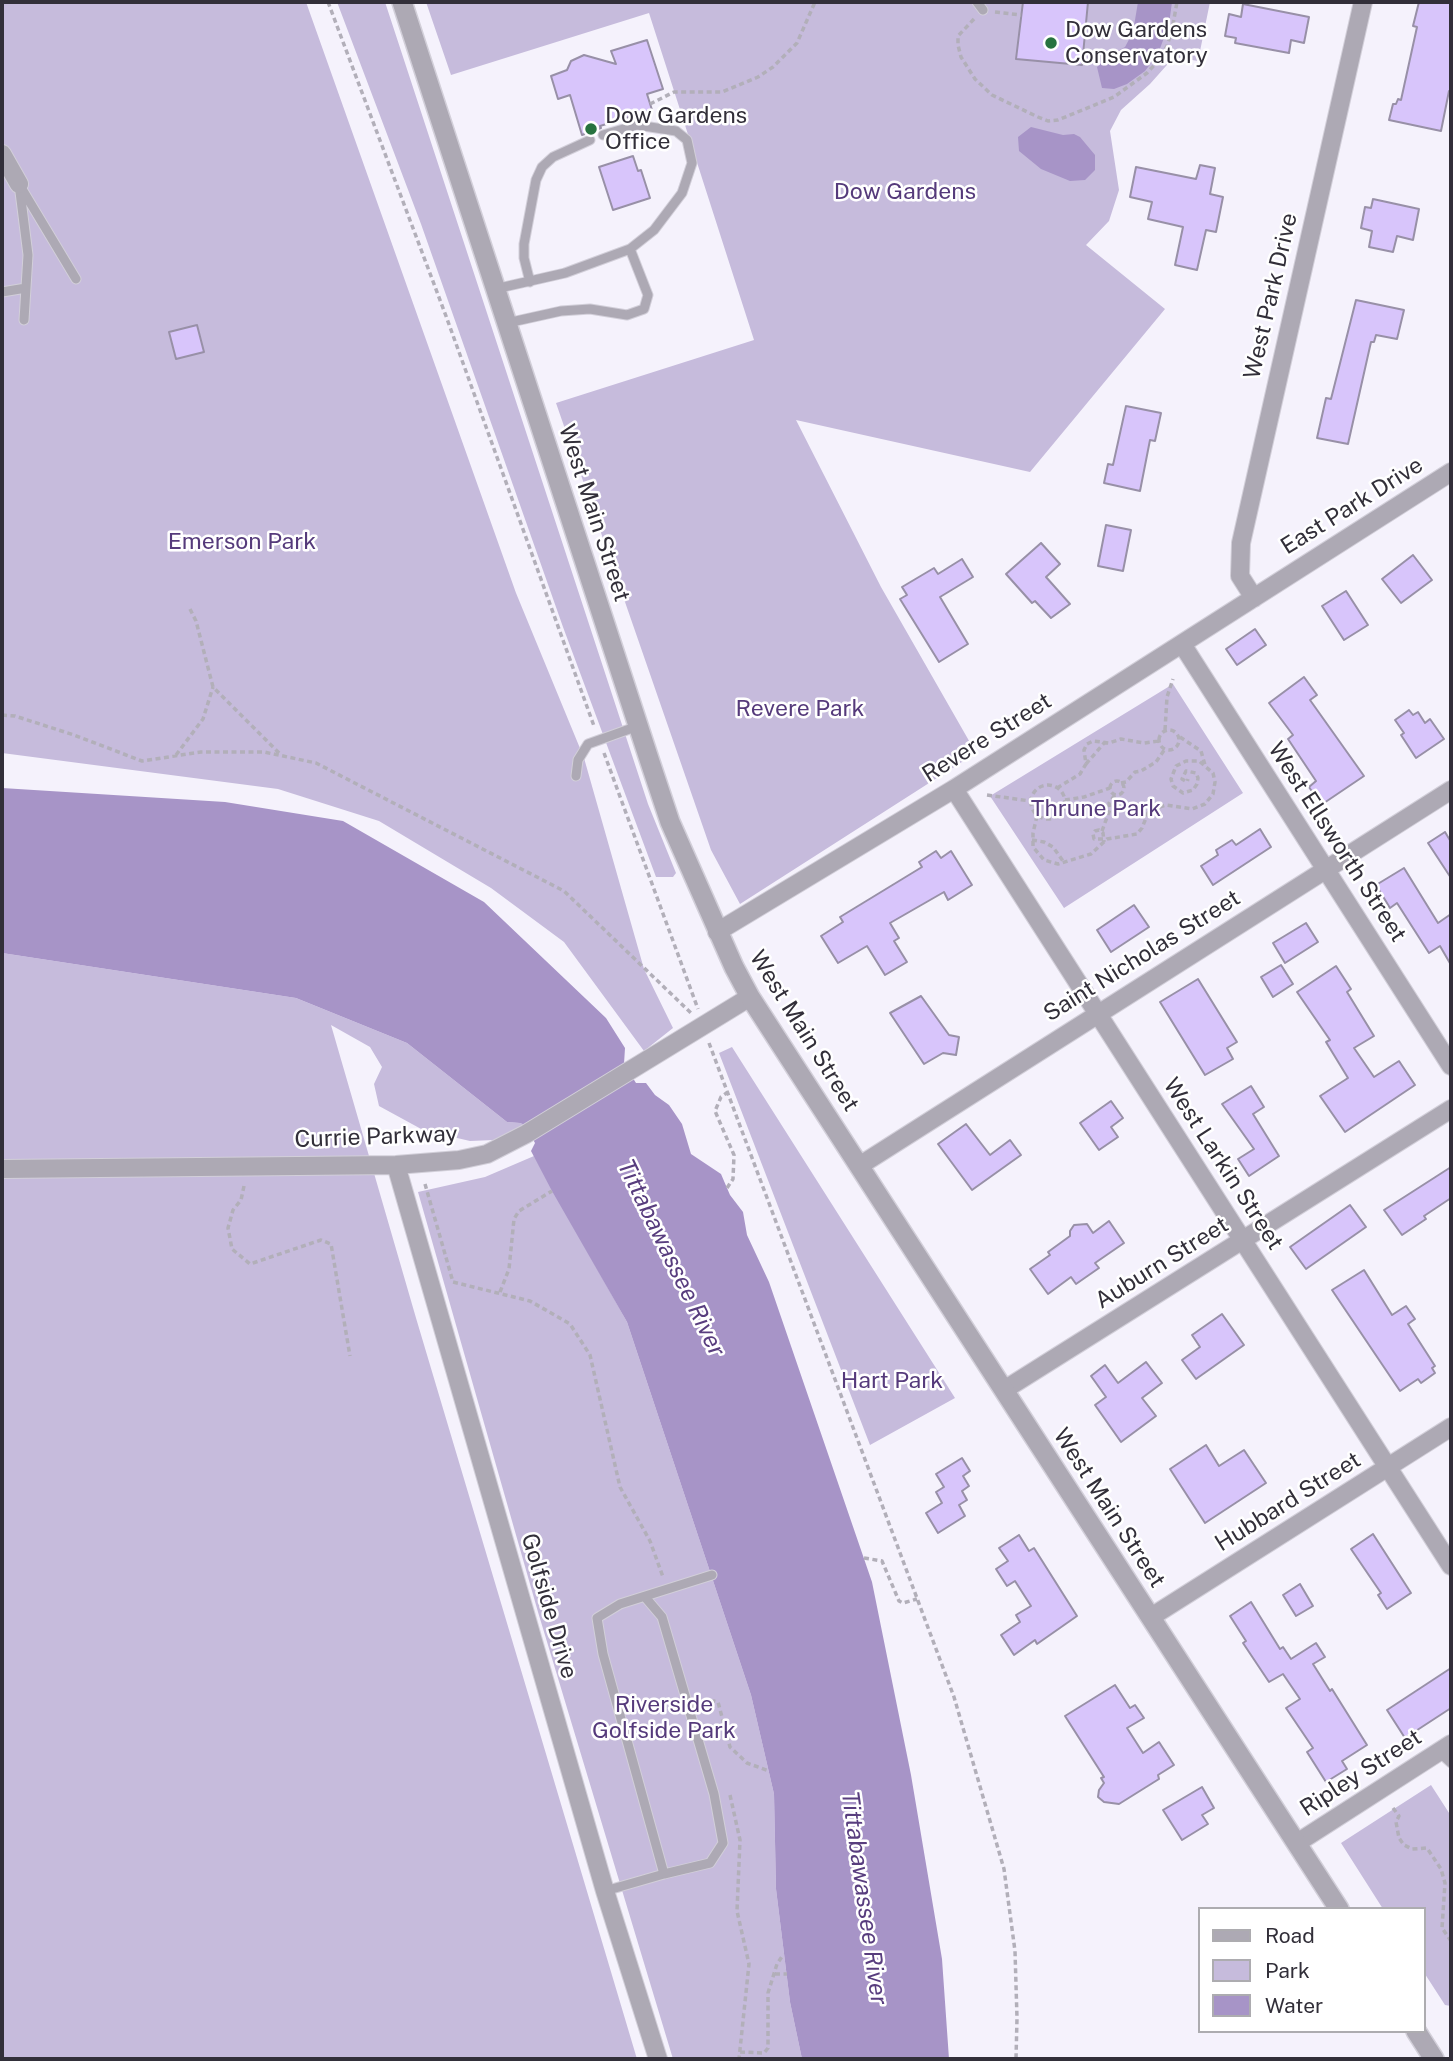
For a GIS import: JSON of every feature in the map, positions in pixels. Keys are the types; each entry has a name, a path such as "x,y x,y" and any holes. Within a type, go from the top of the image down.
{"street":[{"name":"West Main Street","path":"402,2 670,821 718,932 750,997 1338,1907"},
{"name":"West Park Drive","path":"1254,598 1240,576 1241,543 1363,2"},
{"path":"2,154 19,184"},
{"name":"East Park Drive","path":"1280,582 1451,472"},
{"name":"Revere Street","path":"718,932 954,789 1280,582"},
{"name":"West Ellsworth Street","path":"1182,644 1451,1066"},
{"name":"West Larkin Street","path":"954,789 1451,1566"},
{"name":"Saint Nicholas Street","path":"859,1166 1451,790"},
{"name":"Currie Parkway","path":"2,1169 396,1165 459,1160 487,1154 526,1134 750,997"},
{"name":"Auburn Street","path":"1004,1390 1451,1109"},
{"name":"Golfside Drive","path":"396,1165 605,1891 658,2059"},
{"name":"Hubbard Street","path":"1151,1617 1451,1427"},
{"name":"Ripley Street","path":"1297,1843 1447,1753"},
{"path":"1417,2033 1434,2059"}],"lane":[{"path":"495,289 565,273 630,249 654,230 682,193 692,163 691,150 687,141 676,131 637,125 603,135"},
{"path":"530,282 524,258 524,244 536,180 542,167 554,157 590,140"},
{"path":"19,184 76,279"},
{"path":"19,184 28,255 24,320"},
{"path":"507,323 561,311 590,309 627,315 644,309 648,295 630,249"},
{"path":"2,292 26,288"},
{"path":"576,776 578,760 588,744 638,726"},
{"path":"664,1874 603,1654 597,1618 620,1604 712,1575"},
{"path":"605,1891 710,1863 723,1843 714,1794 662,1617 645,1597"}],"path":[{"path":"328,2 446,316 705,1026 710,1050 954,1697 1004,1869 1015,1951 1016,2059"},
{"path":"650,104 674,92 722,92 758,77 773,67 797,43 815,2"},
{"path":"1021,15 980,6 958,36 961,57 967,68 992,95 1048,121 1067,117 1114,97 1147,74 1167,46 1177,2"},
{"path":"190,609 196,621 213,687 281,755"},
{"path":"1166,730 1167,697 1172,679"},
{"path":"175,756 203,719 213,687"},
{"path":"2,715 15,716 74,735 142,761 201,752 264,752 316,763 564,891 705,1026"},
{"path":"1179,736 1177,746 1172,750 1165,749 1159,741 1160,735 1166,730 1172,730 1201,751 1205,765"},
{"path":"1086,764 1083,756 1087,744 1093,741 1159,741"},
{"path":"1057,788 1080,774 1105,742"},
{"path":"1065,800 1110,788 1113,782 1126,782 1135,772 1156,762 1165,749"},
{"path":"1102,831 1097,830 1093,836 1096,841 1137,834 1153,809 1166,805 1192,809 1205,804 1213,794 1213,773 1205,765 1192,760 1176,766 1171,779 1178,791 1188,792 1198,784 1196,774 1186,771 1182,779 1187,782 1188,779"},
{"path":"1037,816 1047,820 1057,817 1064,808 1065,800 1057,788 1045,785 1040,787 1035,790 1030,802 1037,816 1032,840 1036,851 1044,860 1058,864 1091,854 1103,841 1102,831 1110,809 1109,803 1115,795 1123,791 1121,783"},
{"path":"1110,788 1115,795"},
{"path":"987,795 1030,802"},
{"path":"1032,840 1053,846 1064,862"},
{"path":"727,1188 736,1167 734,1155 715,1111 721,1097 728,1092"},
{"path":"244,1186 242,1200 233,1210 228,1228 232,1249 250,1264 321,1240 331,1244 351,1356"},
{"path":"499,1292 509,1269 514,1219 519,1211 552,1191"},
{"path":"864,1558 883,1561 899,1601 903,1603 917,1599"},
{"path":"702,1703 718,1702 730,1747 747,1763 769,1771"},
{"path":"1393,1808 1399,1816 1396,1822 1399,1838 1404,1845 1412,1849 1427,1847 1441,1869 1445,1883 1442,1928 1451,1941"},
{"path":"740,2052 764,2053 768,2048 768,1993 777,1964 783,1955"},
{"path":"775,1973 787,1974"}],"green space":[{"name":"Emerson Park","path":"2,2 306,2 516,593 584,758 644,969 673,1028 644,1051 564,942 491,888 379,821 278,789 2,753"},
{"path":"337,2 385,2 648,804 676,873 673,877 656,877 563,627 421,224"},
{"name":"Dow Gardens","path":"426,2 1210,2 1198,61 1174,57 1150,84 1121,110 1110,131 1119,190 1109,221 1086,245 1165,309 1030,472 796,420 881,587 976,753 740,904 711,850 556,403 754,340 649,13 451,75"},
{"name":"Thrune Park","path":"1173,684 1243,793 1064,908 990,796"},
{"path":"2,953 296,998 407,1043 507,1122 525,1125 494,1140 470,1141 423,1130 379,1106 374,1084 382,1067 370,1047 331,1025 637,2059 2,2059"},
{"name":"Hart Park","path":"732,1047 955,1398 870,1445 719,1053"},
{"name":"Riverside Golfside Park","path":"534,1156 627,1322 751,1695 774,1794 776,1889 790,2002 802,2059 673,2059 538,1612 418,1192 485,1177"},
{"path":"1431,1785 1451,1816 1451,2006 1445,2005 1425,1974 1425,1907 1382,1907 1341,1843"}],"water":[{"path":"1138,2 1172,2 1169,24 1158,54 1145,71 1127,84 1114,89 1102,88 1097,67 1125,47 1133,32"},
{"path":"1031,127 1080,137 1095,155 1095,170 1085,180 1070,181 1041,169 1019,151 1018,137"},
{"name":"Tittabawassee River","path":"2,788 225,802 343,821 484,902 606,1018 625,1048 624,1064 636,1083 646,1083 655,1095 669,1105 682,1124 691,1154 721,1174 730,1195 743,1212 747,1235 769,1282 872,1582 911,1775 942,1959 949,2059 802,2059 790,2002 776,1889 774,1794 751,1695 627,1322 531,1151 535,1143 525,1125 507,1122 407,1043 296,998 2,953"}],"building":[{"name":"Dow Gardens Conservatory","path":"1023,2 1088,2 1082,65 1016,59"},
{"path":"1419,2 1451,2 1451,91 1441,131 1389,120 1393,104 1396,104 1398,99 1401,100 1417,27 1413,26"},
{"path":"1243,4 1309,17 1304,43 1291,40 1289,53 1235,43 1236,38 1225,36 1229,14 1241,17"},
{"name":"Dow Gardens Office","path":"647,40 663,89 647,94 652,110 600,126 601,128 582,135 570,95 558,99 551,76 567,70 571,61 584,55 616,64 611,51"},
{"path":"633,156 638,171 641,170 650,198 613,210 599,167"},
{"path":"1200,165 1215,168 1210,194 1223,197 1216,232 1206,230 1197,270 1175,265 1183,227 1148,219 1152,202 1130,197 1136,167 1196,179"},
{"path":"1373,199 1419,209 1413,240 1397,236 1393,252 1369,247 1372,231 1361,228 1365,207 1371,208"},
{"path":"1356,300 1404,310 1397,339 1376,335 1374,342 1371,342 1348,444 1317,438 1326,398 1331,399"},
{"path":"197,325 204,352 176,359 169,332"},
{"path":"1126,406 1161,413 1155,441 1150,440 1140,491 1104,483 1108,464 1113,465"},
{"path":"1106,525 1131,530 1123,571 1098,566"},
{"path":"1041,543 1060,564 1046,577 1070,604 1051,618 1035,601 1032,603 1006,574"},
{"path":"1413,555 1432,580 1401,603 1382,579"},
{"path":"962,559 973,577 940,597 968,644 939,662 900,599 907,595 902,587 934,568 938,574"},
{"path":"1346,591 1368,625 1344,640 1322,606"},
{"path":"1255,629 1266,645 1237,665 1226,649"},
{"path":"1304,677 1317,695 1310,700 1364,776 1321,805 1309,787 1316,781 1288,739 1293,735 1269,703"},
{"path":"1409,710 1413,715 1418,712 1425,723 1430,719 1444,739 1416,758 1395,720"},
{"path":"1260,829 1271,847 1213,885 1201,866 1218,855 1216,850 1232,840 1236,845"},
{"path":"1445,832 1451,842 1451,878 1428,843"},
{"path":"936,851 941,858 951,851 972,885 948,900 944,892 890,923 899,938 894,941 907,962 885,975 867,946 838,963 821,936 843,922 840,917 922,867 919,862"},
{"path":"1404,868 1438,923 1451,914 1451,965 1440,946 1429,953 1397,903 1390,908 1376,885"},
{"path":"1134,905 1149,927 1111,952 1097,930"},
{"path":"1306,923 1318,942 1285,963 1273,943"},
{"path":"1281,965 1293,984 1273,997 1261,977"},
{"path":"1336,966 1351,989 1347,992 1374,1036 1354,1048 1374,1077 1399,1061 1415,1085 1345,1132 1320,1096 1348,1078 1326,1042 1330,1040 1297,992"},
{"path":"1198,979 1237,1042 1227,1048 1233,1059 1205,1075 1160,1002"},
{"path":"921,996 949,1035 959,1037 956,1055 943,1053 924,1064 890,1013"},
{"path":"1251,1086 1264,1107 1253,1114 1279,1156 1249,1176 1238,1159 1254,1149 1222,1104"},
{"path":"1111,1101 1123,1118 1111,1127 1118,1137 1099,1150 1080,1123"},
{"path":"966,1124 990,1155 1010,1140 1021,1155 972,1190 938,1144"},
{"path":"1451,1167 1451,1198 1402,1235 1384,1210"},
{"path":"1350,1205 1366,1227 1306,1269 1290,1247"},
{"path":"1109,1221 1124,1243 1095,1263 1099,1268 1076,1284 1071,1277 1048,1294 1030,1269 1070,1236 1074,1225 1087,1224 1093,1233"},
{"path":"1364,1270 1392,1315 1406,1306 1415,1319 1408,1324 1435,1366 1432,1368 1435,1373 1421,1383 1418,1379 1400,1391 1332,1290"},
{"path":"1222,1314 1244,1345 1196,1379 1182,1360 1200,1347 1192,1335"},
{"path":"1146,1362 1162,1383 1142,1398 1156,1416 1121,1442 1095,1405 1106,1397 1091,1376 1105,1365 1118,1383"},
{"path":"1206,1445 1219,1466 1244,1450 1266,1483 1205,1523 1170,1469"},
{"path":"962,1458 970,1471 963,1476 969,1486 962,1491 967,1500 959,1505 965,1516 938,1533 926,1513 942,1503 936,1492 944,1487 936,1474"},
{"path":"1373,1534 1411,1593 1387,1609 1378,1595 1381,1593 1351,1549"},
{"path":"1019,1535 1029,1551 1034,1548 1077,1616 1037,1644 1035,1640 1014,1655 1001,1635 1020,1622 1016,1615 1031,1606 1015,1581 1007,1586 996,1569 1008,1561 999,1548"},
{"path":"1300,1584 1313,1606 1296,1616 1283,1595"},
{"path":"1251,1602 1280,1649 1283,1647 1291,1659 1316,1643 1325,1657 1313,1664 1367,1745 1342,1761 1347,1769 1326,1782 1307,1752 1313,1748 1286,1708 1300,1699 1283,1674 1269,1682 1243,1643 1246,1641 1230,1616"},
{"path":"1451,1668 1451,1708 1405,1738 1387,1710"},
{"path":"1115,1685 1130,1708 1135,1705 1144,1718 1127,1728 1143,1753 1159,1742 1174,1765 1158,1775 1159,1779 1119,1804 1104,1802 1098,1797 1104,1783 1101,1778 1104,1777 1065,1716"},
{"path":"1202,1787 1214,1808 1202,1815 1208,1824 1182,1840 1163,1810"}],"place":[{"name":"Dow Gardens Conservatory","path":"1051,43"},
{"name":"Dow Gardens Office","path":"591,129"}],"park label":[{"name":"Revere Park","path":"800,709"}]}
